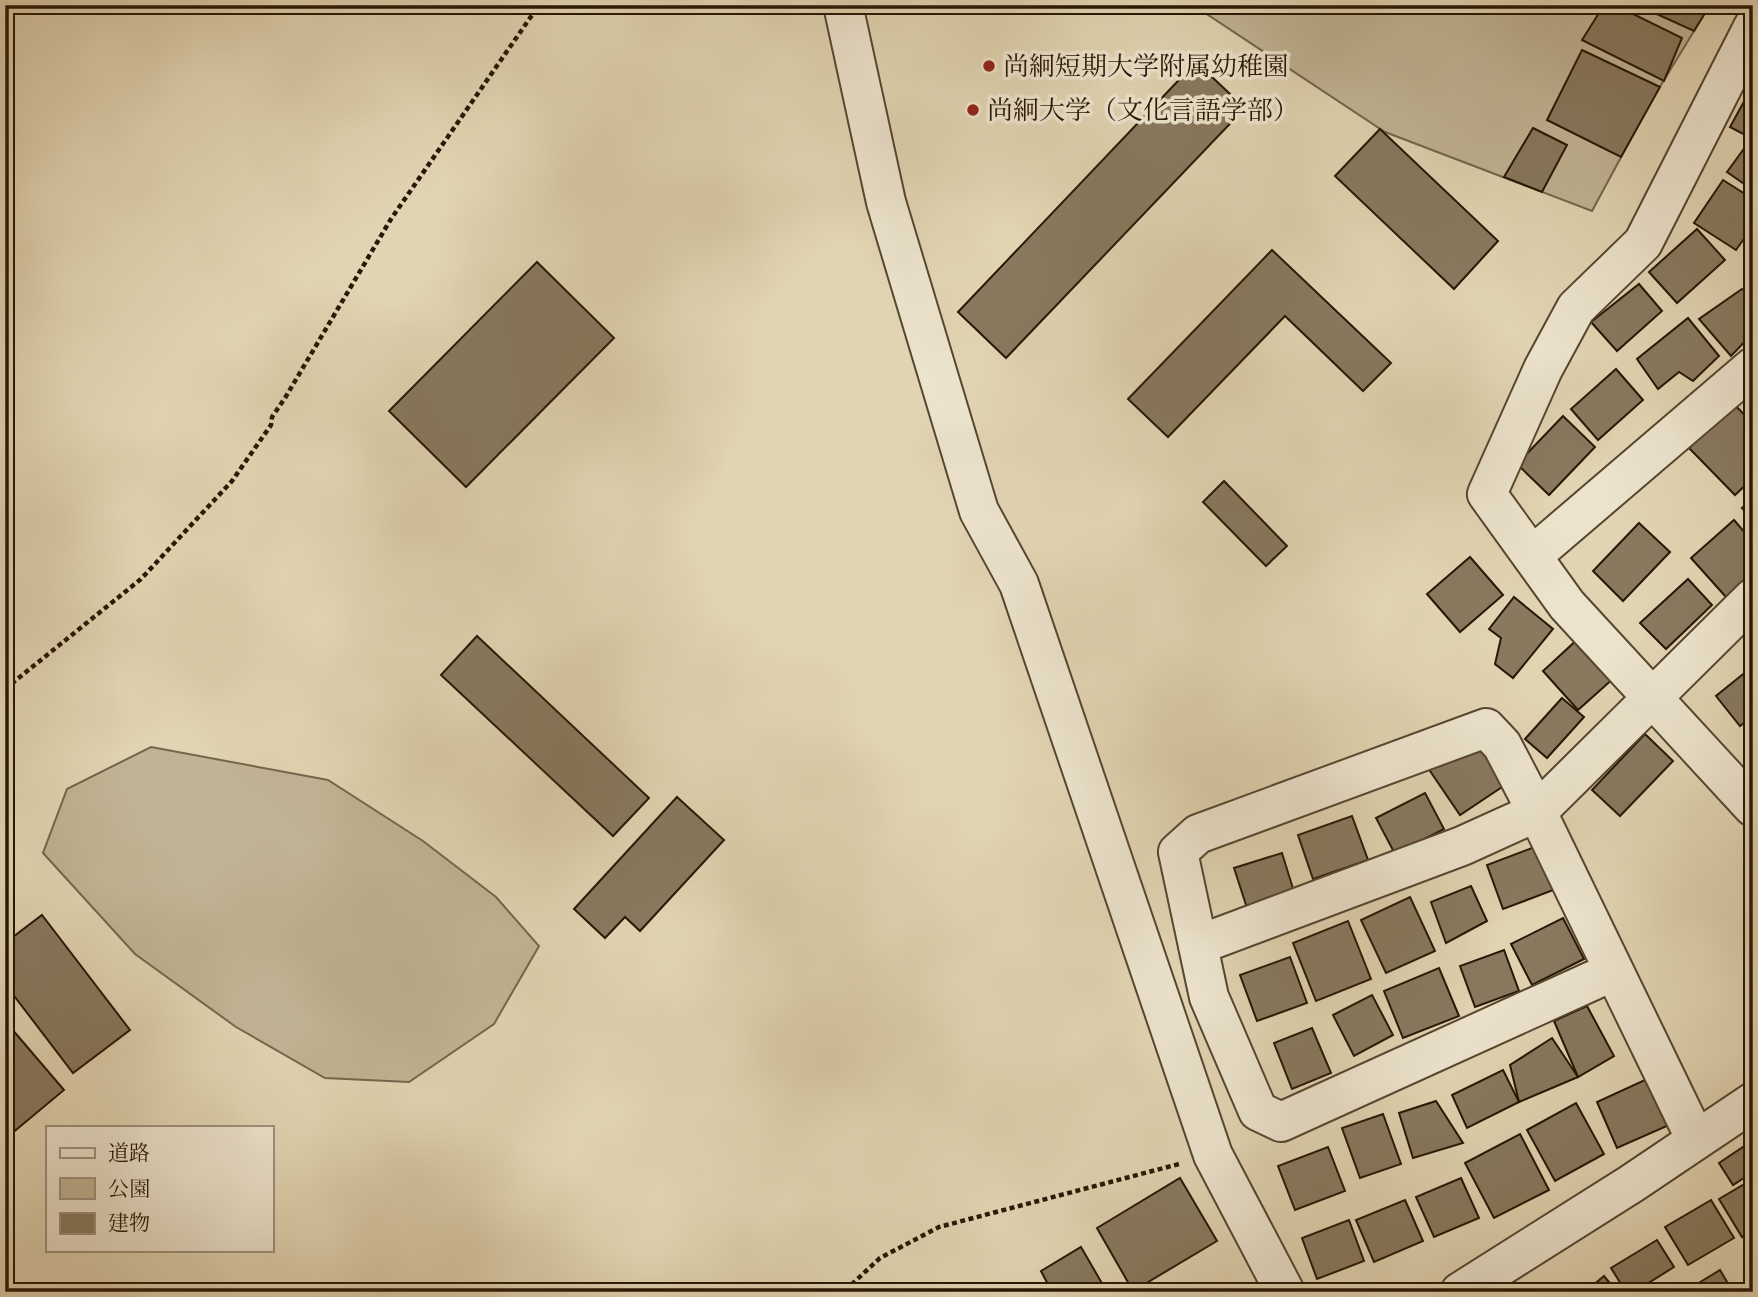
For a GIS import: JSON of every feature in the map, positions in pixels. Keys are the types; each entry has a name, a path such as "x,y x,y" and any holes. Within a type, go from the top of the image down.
{"street":[{"path":"843,5 887,202 979,511 1019,584 1213,1155 1285,1292"},
{"path":"1751,37 1643,243 1576,308 1543,369 1487,494 1567,605 1753,807"},
{"path":"1532,556 1753,367"},
{"path":"1198,945 1462,846 1537,811 1753,598"},
{"path":"1614,971 1281,1122 1258,1111 1209,997 1178,852 1198,834 1486,728 1502,745 1537,811 1696,1140"},
{"path":"1460,1292 1631,1184 1753,1102"}],"path":[{"path":"5,689 141,579 232,481 271,425 272,417 391,219 539,5"},
{"path":"848,1292 850,1286 880,1258 939,1227 1213,1155"}],"green space":[{"path":"1193,5 1710,5 1653,98 1592,211 1385,132"},
{"path":"151,747 328,780 423,841 496,897 539,946 494,1024 409,1082 325,1078 236,1027 135,954 43,853 67,789"}],"building":[{"path":"1604,5 1615,5 1682,38 1664,81 1582,40"},
{"path":"1637,5 1710,5 1694,31"},
{"path":"1582,50 1660,87 1621,157 1547,120"},
{"path":"1196,62 1245,108 1006,358 958,312"},
{"path":"1753,85 1753,139 1730,127"},
{"path":"1533,128 1567,145 1542,192 1504,177"},
{"path":"1380,129 1498,241 1454,289 1335,176"},
{"path":"1751,139 1753,140 1753,190 1727,172"},
{"path":"1723,180 1753,199 1753,226 1736,250 1694,223"},
{"path":"1697,229 1725,260 1677,303 1649,272"},
{"path":"1272,250 1391,363 1363,391 1285,316 1168,437 1128,399"},
{"path":"537,262 614,338 466,487 389,411"},
{"path":"1639,284 1662,311 1617,351 1591,322"},
{"path":"1742,289 1753,298 1753,333 1731,356 1699,319"},
{"path":"1688,318 1719,356 1693,381 1679,372 1658,389 1637,359"},
{"path":"1616,369 1643,400 1598,440 1571,409"},
{"path":"1734,404 1753,424 1753,478 1735,495 1689,448"},
{"path":"1563,416 1595,447 1549,495 1517,464"},
{"path":"1224,481 1287,546 1266,566 1203,502"},
{"path":"1753,499 1753,521 1742,508"},
{"path":"1734,520 1753,542 1753,574 1726,597 1691,558"},
{"path":"1639,523 1670,552 1623,601 1593,571"},
{"path":"1470,557 1503,595 1460,632 1427,594"},
{"path":"1688,579 1712,605 1666,649 1640,623"},
{"path":"1514,597 1553,629 1513,678 1495,664 1501,638 1489,629"},
{"path":"477,636 649,798 613,836 441,675"},
{"path":"1580,637 1615,677 1578,710 1543,671"},
{"path":"1753,666 1753,716 1740,726 1716,696"},
{"path":"1562,698 1584,717 1547,758 1525,739"},
{"path":"1483,732 1514,779 1460,815 1428,768"},
{"path":"1645,734 1673,761 1620,816 1592,790"},
{"path":"1425,793 1444,829 1395,854 1376,818"},
{"path":"677,797 724,840 640,931 625,917 605,938 574,909"},
{"path":"1352,816 1368,860 1313,879 1298,835"},
{"path":"1540,845 1556,889 1503,909 1487,865"},
{"path":"1282,853 1295,895 1248,911 1234,868"},
{"path":"1471,886 1487,921 1446,943 1431,902"},
{"path":"1410,897 1435,951 1386,973 1361,920"},
{"path":"42,915 130,1030 73,1073 5,984 5,943"},
{"path":"1563,918 1584,959 1532,985 1511,944"},
{"path":"1348,921 1371,979 1316,1001 1293,943"},
{"path":"1504,950 1519,991 1475,1007 1460,966"},
{"path":"1290,957 1307,1003 1257,1021 1240,975"},
{"path":"1439,968 1459,1016 1403,1038 1384,991"},
{"path":"1372,995 1393,1035 1354,1056 1333,1015"},
{"path":"1587,1006 1614,1056 1578,1077 1554,1021"},
{"path":"5,1021 64,1090 5,1139"},
{"path":"1312,1028 1331,1073 1292,1089 1274,1043"},
{"path":"1552,1038 1578,1077 1519,1102 1510,1065"},
{"path":"1503,1070 1519,1102 1467,1128 1452,1095"},
{"path":"1647,1079 1669,1125 1617,1148 1597,1102"},
{"path":"1436,1101 1463,1143 1413,1158 1399,1113"},
{"path":"1576,1103 1604,1154 1555,1181 1527,1130"},
{"path":"1383,1114 1401,1164 1360,1178 1342,1128"},
{"path":"1520,1134 1549,1190 1494,1218 1465,1163"},
{"path":"1328,1147 1345,1191 1295,1210 1278,1166"},
{"path":"1743,1147 1753,1163 1753,1172 1733,1185 1719,1163"},
{"path":"1180,1178 1217,1241 1133,1291 1097,1228"},
{"path":"1461,1178 1479,1218 1434,1237 1416,1197"},
{"path":"1753,1179 1753,1230 1742,1237 1719,1199"},
{"path":"1405,1200 1423,1241 1374,1262 1356,1220"},
{"path":"1711,1200 1734,1238 1688,1265 1665,1227"},
{"path":"1349,1220 1364,1261 1317,1279 1302,1238"},
{"path":"1657,1240 1674,1267 1634,1292 1626,1292 1611,1268"},
{"path":"1081,1247 1107,1292 1052,1292 1041,1271"},
{"path":"1720,1270 1733,1292 1684,1292"},
{"path":"1604,1276 1617,1292 1585,1292"}],"place":[{"name":"尚絅短期大学附属幼稚園","path":"989,66"},
{"name":"尚絅大学（文化言語学部）","path":"973,110"}]}
